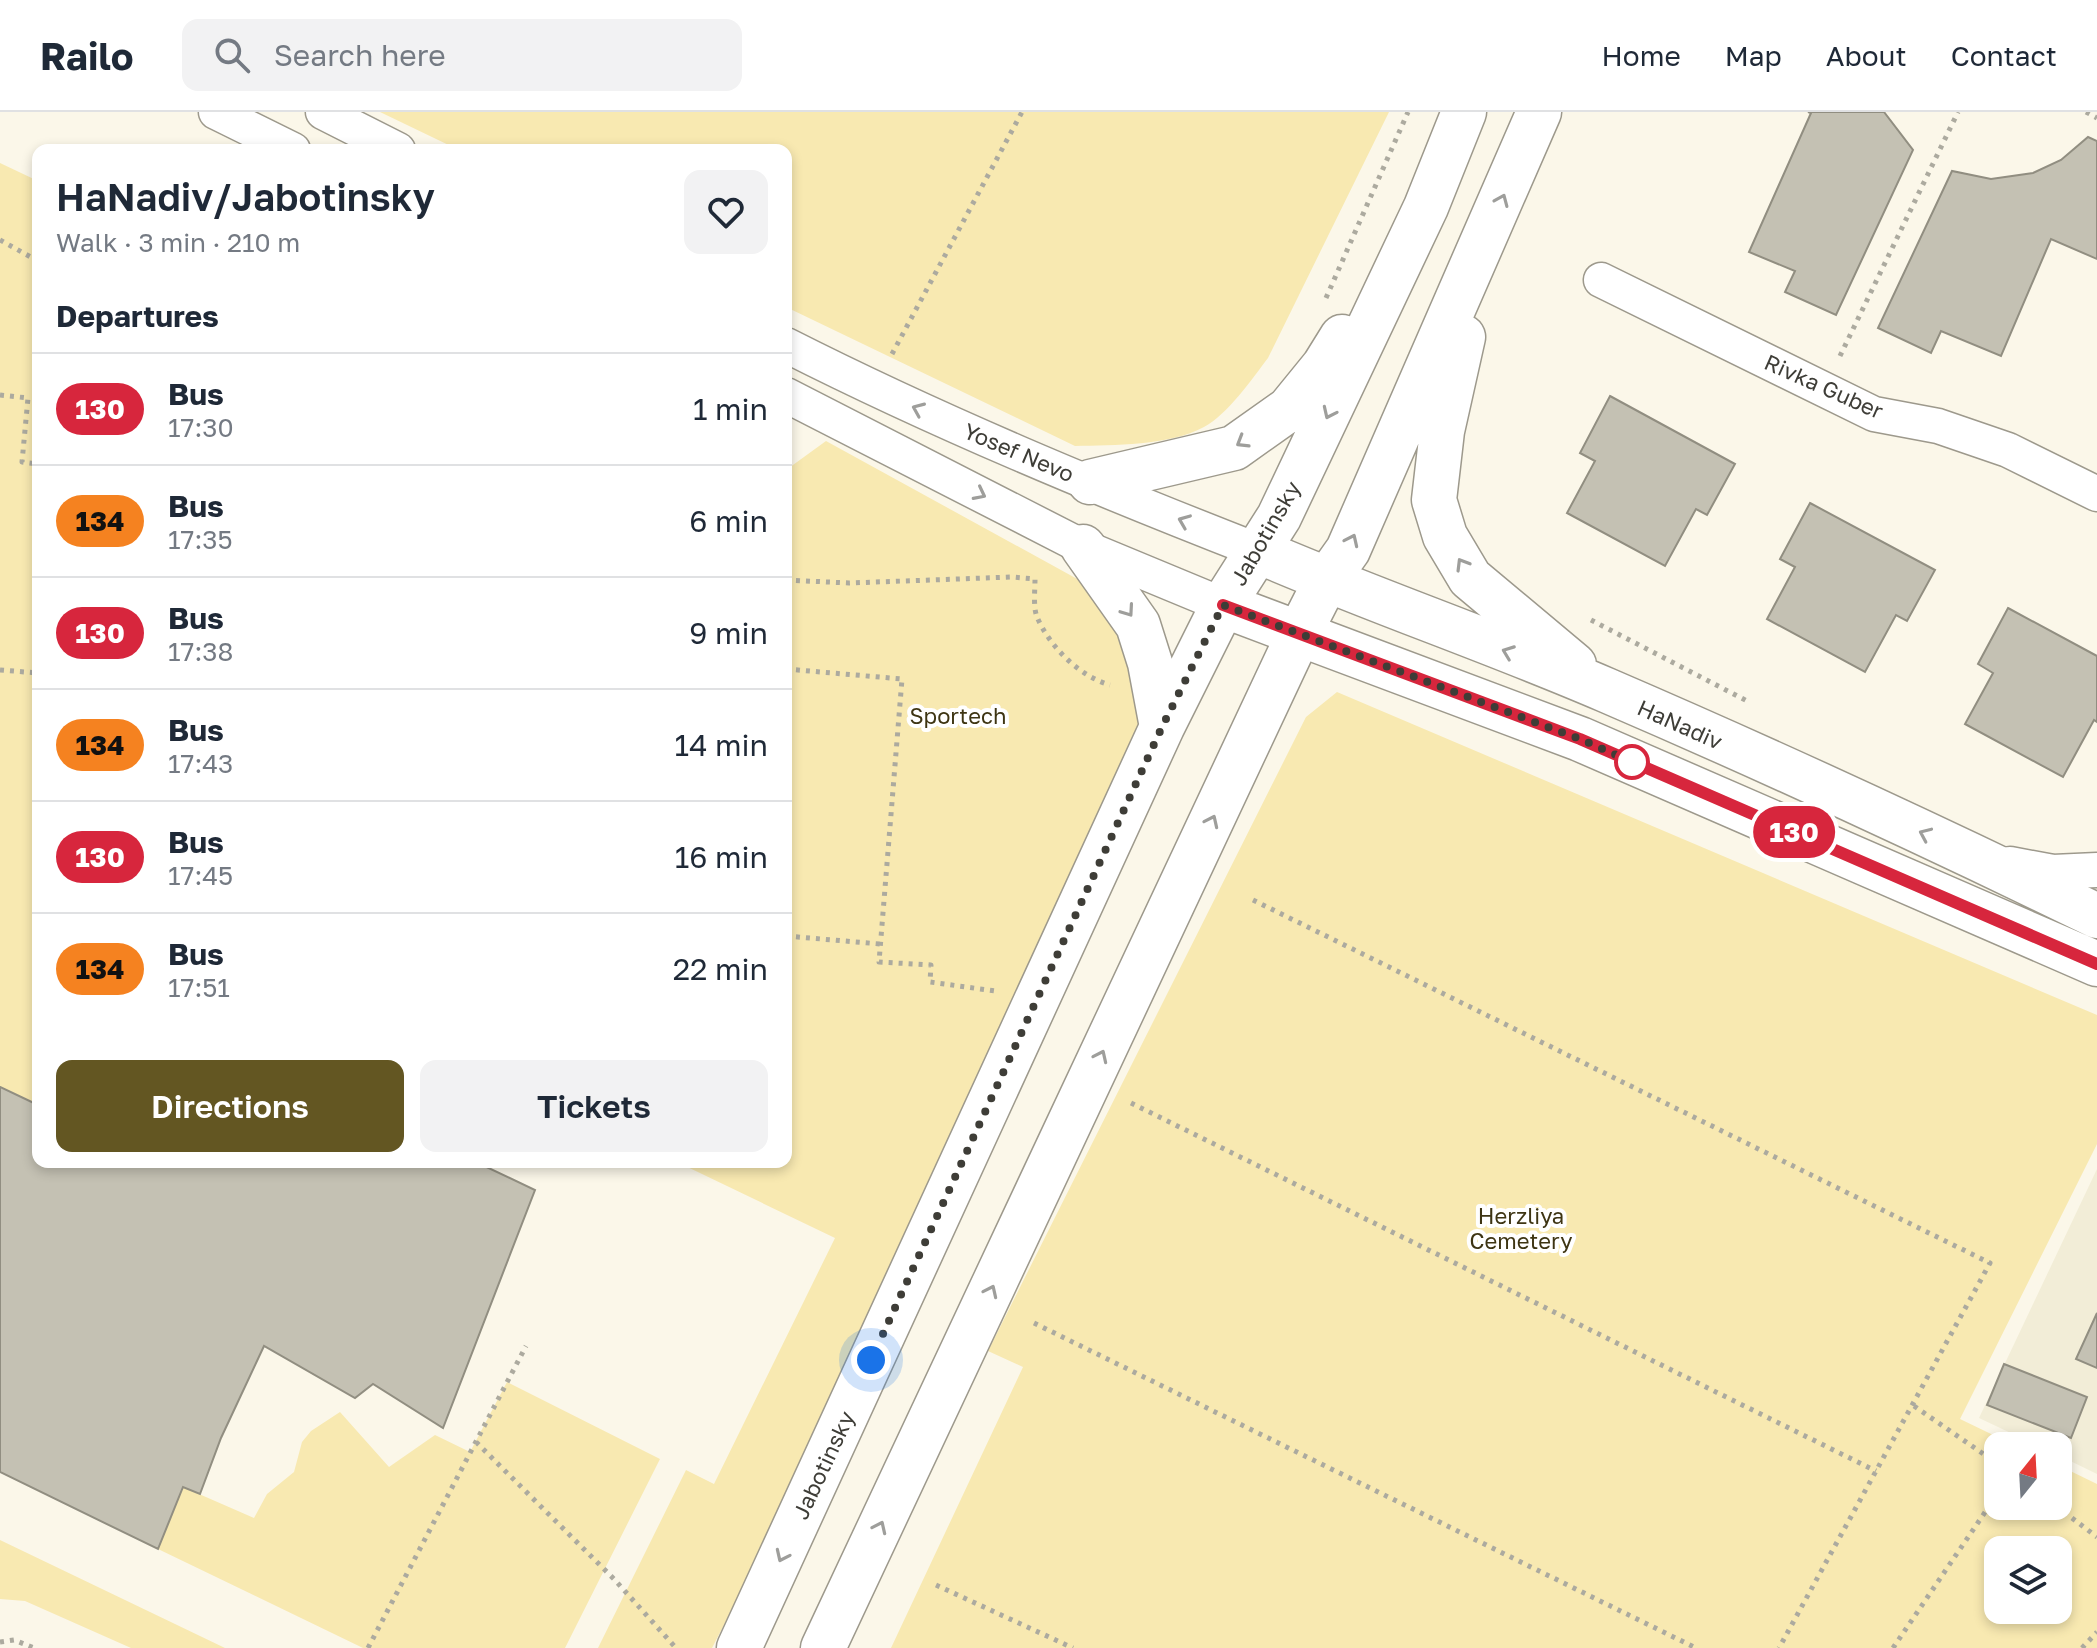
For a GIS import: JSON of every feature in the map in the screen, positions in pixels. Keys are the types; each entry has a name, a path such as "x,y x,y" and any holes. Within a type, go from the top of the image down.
{"main road":[{"name":"Jabotinsky","path":"739,1648 1162,727 1223,605 1279,517 1426,207 1464,112"},
{"path":"823,1648 1300,632 1326,581 1348,550 1539,112"},
{"path":"1090,482 1234,448 1289,409 1324,366 1426,207"},
{"path":"1485,240 1442,431 1434,500 1445,536 1470,578 1604,689"},
{"path":"1083,547 1138,625 1150,663 1162,727"},
{"name":"HaNadiv","path":"1256,550 1326,581 1604,689 1978,858 2097,916"},
{"path":"1223,605 1580,739 2097,964"}],"street":[{"path":"216,112 281,144"},
{"path":"323,112 386,144"},
{"name":"Rivka Guber","path":"1601,280 1874,414 1938,426 2008,450 2097,494"},
{"name":"Yosef Nevo","path":"792,348 874,389 1256,550"},
{"path":"792,398 1083,547 1223,605"},
{"path":"1978,858 2053,872 2097,870"}],"path":[{"path":"874,389 1022,112"},
{"path":"1325,299 1408,112"},
{"path":"1823,389 1958,112"},
{"path":"2086,112 2097,118"},
{"path":"0,240 32,258"},
{"path":"0,395 28,398 22,462 32,463"},
{"path":"792,580 849,583 1012,577 1035,579 1036,616 1066,660 1097,681 1111,685"},
{"path":"1584,617 1752,704"},
{"path":"0,670 32,673"},
{"path":"792,670 902,679 879,962 931,965 930,982 996,991"},
{"path":"1253,900 1990,1263 1779,1648"},
{"path":"792,937 880,944"},
{"path":"1131,1103 1876,1471"},
{"path":"1034,1323 1696,1648"},
{"path":"368,1648 526,1346"},
{"path":"1914,1406 1984,1454"},
{"path":"476,1442 614,1579 676,1648"},
{"path":"1893,1648 1984,1514"},
{"path":"2072,1518 2097,1537"},
{"path":"936,1585 1073,1648"},
{"path":"2082,1648 2097,1632"},
{"path":"0,1642 14,1640 34,1648"}],"shaded area":[{"path":"2097,1169 2097,1474 2072,1462 2072,1432 2008,1432 1979,1418"}],"green space":[{"path":"380,112 1389,112 1268,358 1247,386 1213,421 1190,433 1141,443 1107,445 1075,446 792,310 792,144 447,144"},
{"path":"0,163 32,178 32,1102 0,1087"},
{"name":"Sportech","path":"826,441 1090,586 1127,648 1142,725 775,1526 712,1648 598,1648 686,1470 714,1484 835,1238 689,1168 792,1168 792,466"},
{"name":"Herzliya Cemetery","path":"1337,692 2097,1015 2097,1144 1960,1419 1987,1432 1984,1432 1984,1520 2072,1520 2072,1472 2097,1484 2097,1648 891,1648 1023,1367 988,1351 1306,717"},
{"path":"507,1382 660,1459 565,1648 363,1648 158,1549 183,1487 254,1518 267,1494 294,1472 302,1442 311,1431 340,1412 389,1467 435,1435 470,1452"},
{"path":"0,1540 225,1648 131,1648 25,1601 0,1599"}],"building":[{"path":"1808,112 1884,112 1913,150 1836,315 1785,292 1795,271 1749,252 1811,113"},
{"path":"2088,137 2097,141 2097,259 2051,239 2001,356 1941,331 1931,353 1878,328 1952,171 1991,179 2033,173 2061,160"},
{"path":"1610,396 1735,464 1707,515 1696,509 1665,566 1567,513 1595,461 1580,453"},
{"path":"1810,503 1935,570 1907,621 1896,615 1865,672 1767,619 1795,567 1780,559"},
{"path":"2008,608 2097,656 2097,722 2094,720 2063,777 1965,724 1993,673 1978,664"},
{"path":"0,1087 32,1102 32,1168 489,1168 535,1190 443,1428 373,1384 355,1398 264,1346 221,1438 200,1494 183,1487 158,1549 0,1472"},
{"path":"2097,1313 2097,1368 2076,1359"},
{"path":"2004,1364 2087,1397 2072,1435 2072,1432 2056,1432 1987,1405"}],"bus line":[{"name":"130","path":"1223,605 1580,739 2097,964"}],"route":[{"path":"871,1360 1162,727 1223,605 1580,739 1637,764 1632,762"}]}
